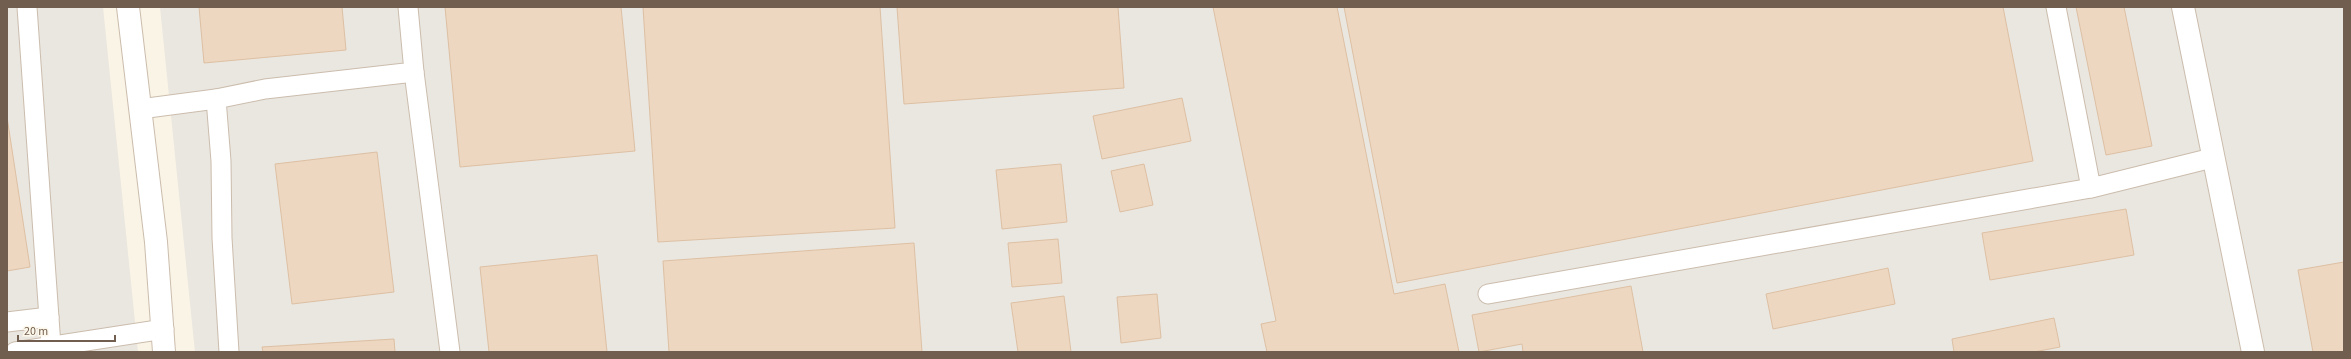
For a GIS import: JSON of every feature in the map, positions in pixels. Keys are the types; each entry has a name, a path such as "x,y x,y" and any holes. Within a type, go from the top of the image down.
{"street":[{"path":"128,7 164,329 164,352"},
{"path":"2183,7 2212,158 2253,352"}],"lane":[{"path":"27,7 51,346"},
{"path":"408,7 414,72 450,352"},
{"path":"2056,7 2091,188"},
{"path":"140,109 216,99 265,89 414,72"},
{"path":"216,99 221,161 222,238 229,352"},
{"path":"1488,294 2091,188 2212,158"},
{"path":"7,322 49,317"},
{"path":"15,352 164,329"}],"shaded area":[{"path":"7,7 103,7 138,352 7,352"},
{"path":"160,7 2344,7 2344,352 195,352"}],"building":[{"path":"199,7 342,7 346,50 204,63"},
{"path":"445,7 621,7 635,151 460,167"},
{"path":"643,7 880,7 895,228 658,242"},
{"path":"897,7 1118,7 1124,88 904,104"},
{"path":"1213,7 1337,7 1394,294 1445,284 1459,352 1267,352 1261,324 1276,321"},
{"path":"1344,7 2003,7 2033,161 1397,283"},
{"path":"2076,7 2124,7 2152,146 2106,155"},
{"path":"1182,98 1191,141 1102,159 1093,116"},
{"path":"7,117 30,267 7,271"},
{"path":"377,152 394,292 292,304 275,164"},
{"path":"1061,164 1067,222 1002,229 996,170"},
{"path":"1144,164 1153,205 1120,212 1111,171"},
{"path":"2126,209 2134,255 1990,280 1982,233"},
{"path":"1058,239 1062,283 1012,287 1008,243"},
{"path":"914,243 922,352 669,352 663,261"},
{"path":"597,255 607,352 489,352 480,267"},
{"path":"2344,262 2344,352 2313,352 2298,270"},
{"path":"1888,268 1895,304 1773,329 1766,294"},
{"path":"1631,286 1643,352 1523,352 1522,344 1479,352 1472,315"},
{"path":"1157,294 1161,338 1121,343 1117,297"},
{"path":"1064,296 1071,352 1018,352 1011,303"},
{"path":"2054,318 2060,347 2034,352 1954,352 1952,339"},
{"path":"394,339 395,352 263,352 262,347"}]}
